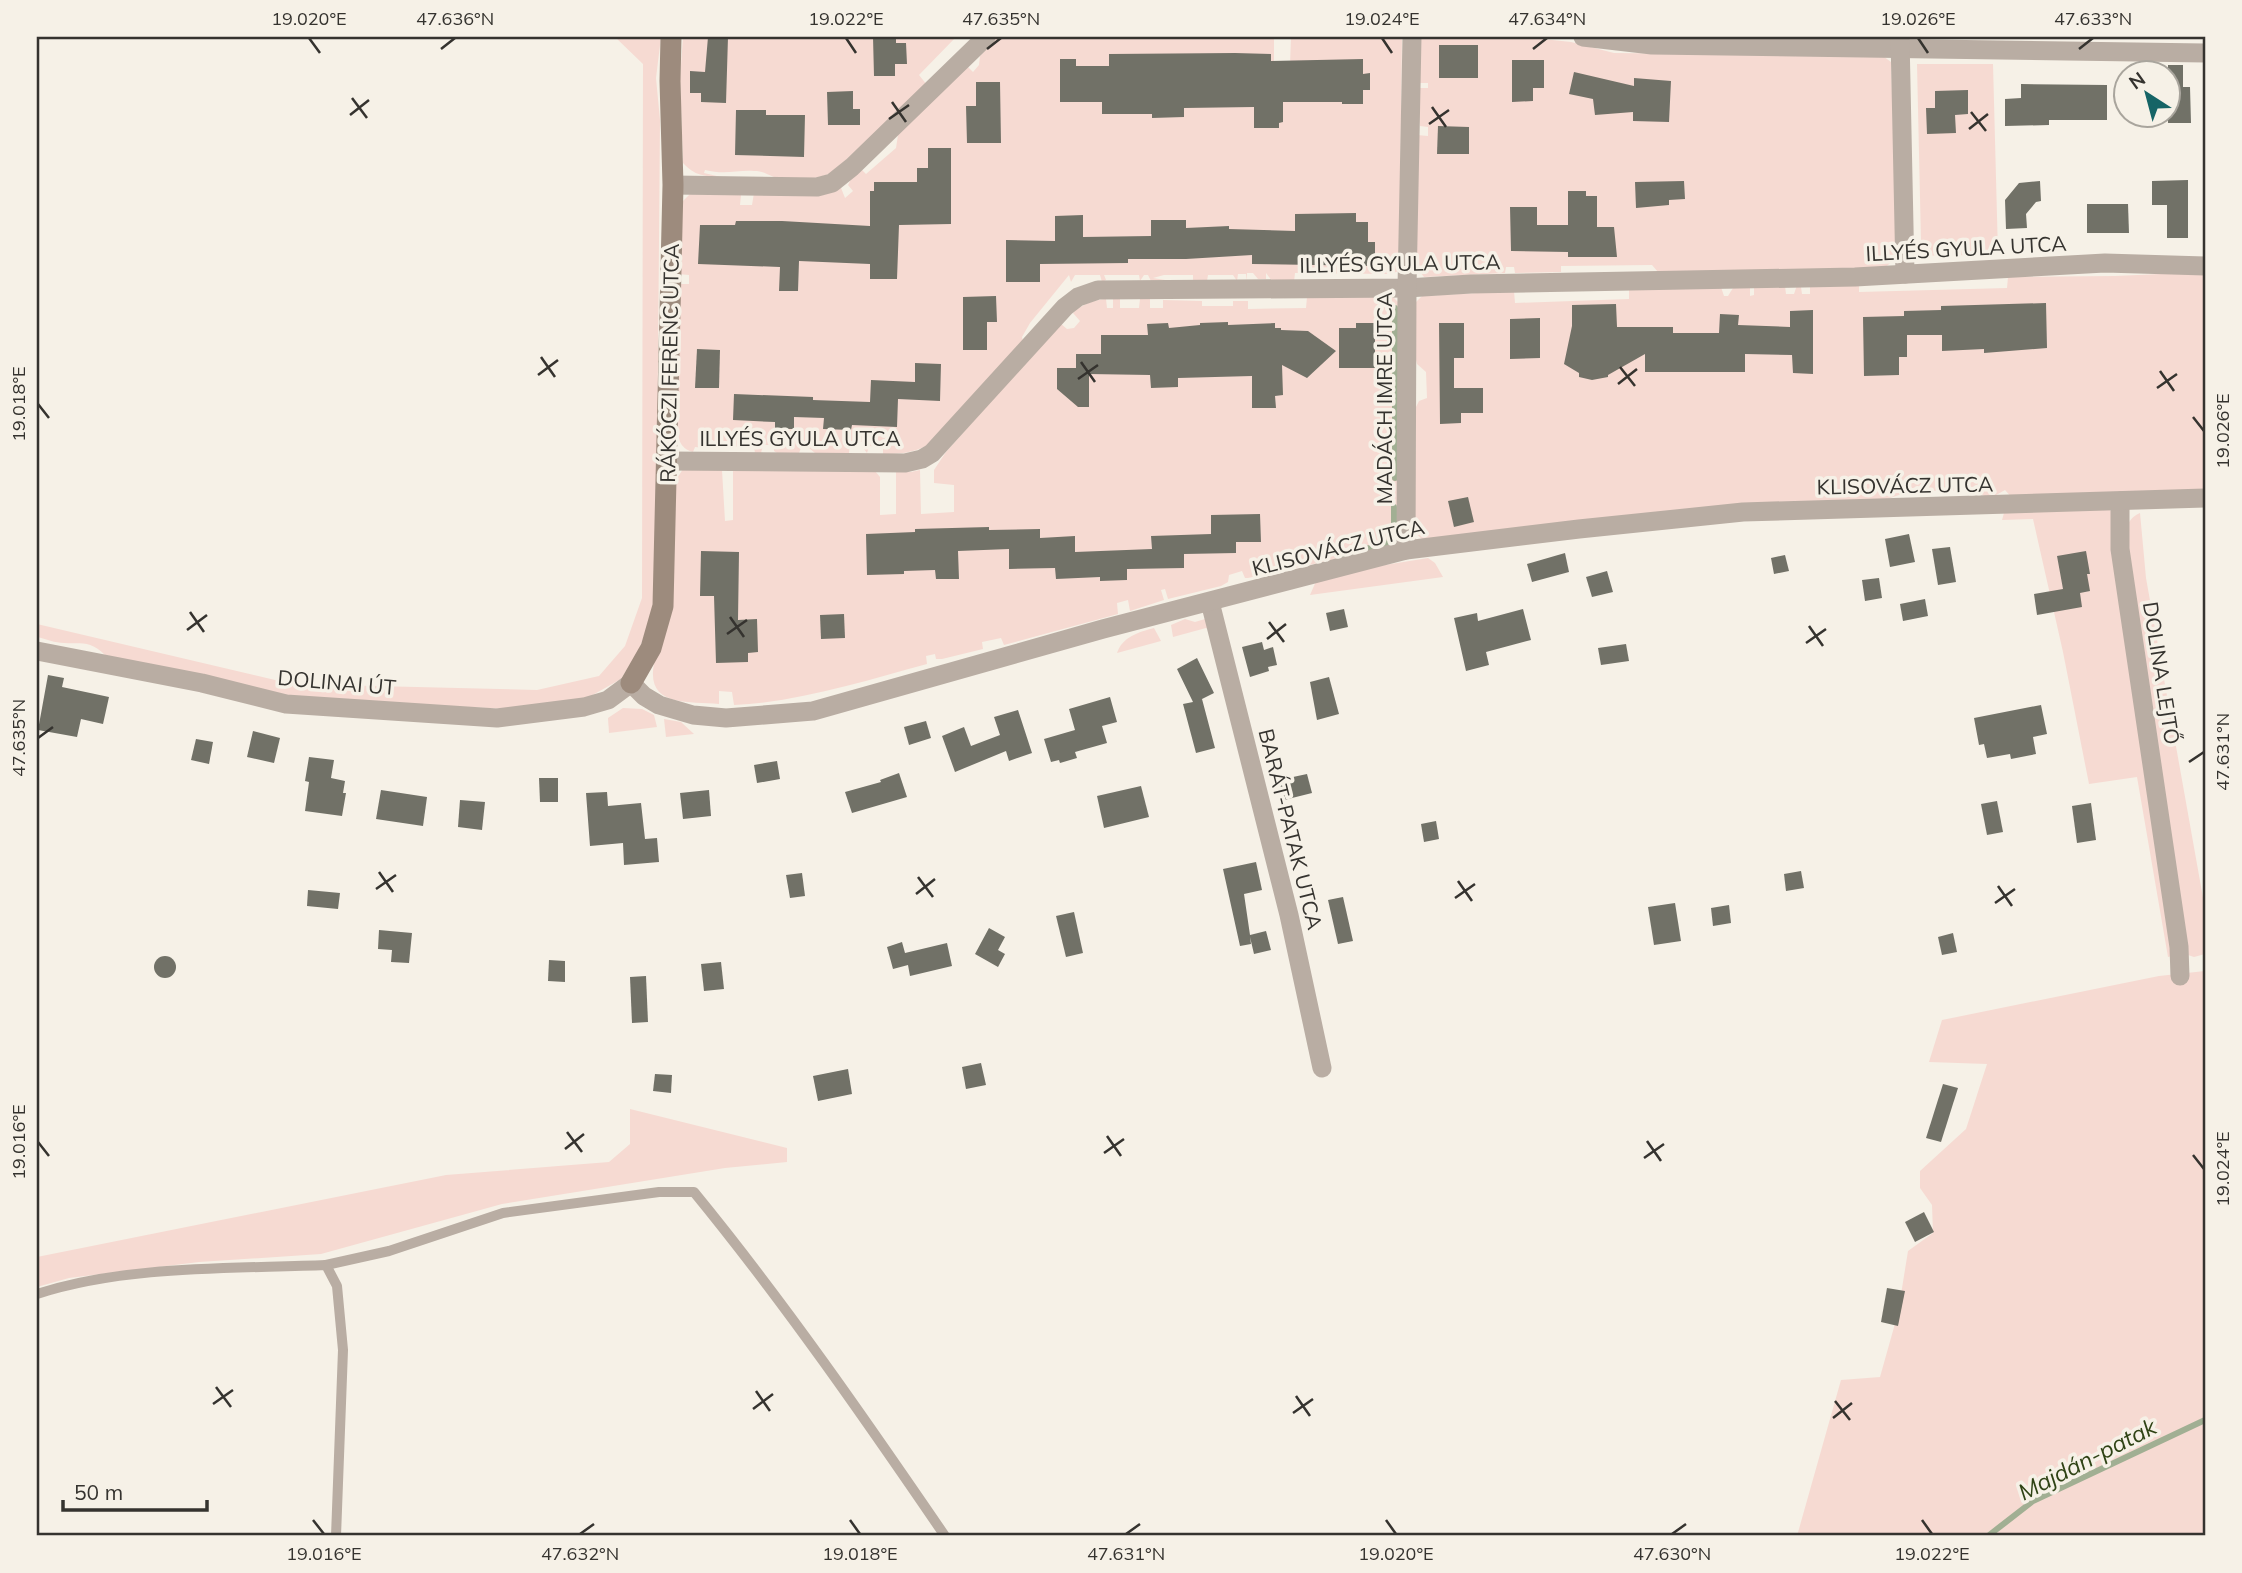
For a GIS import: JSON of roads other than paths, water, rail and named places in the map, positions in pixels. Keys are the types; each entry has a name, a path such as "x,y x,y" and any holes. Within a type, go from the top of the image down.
{"street":[{"name":"RÁKÓCZI FERENC UTCA","path":"631,683 651,648 663,606 673,185 671,37"},
{"path":"673,185 817,187 832,183 845,174 986,37"},
{"name":"MADÁCH IMRE UTCA","path":"1406,550 1412,37"},
{"path":"1583,37 1652,45 1900,42 2205,53"},
{"path":"1900,42 1905,274"},
{"name":"ILLYÉS GYULA UTCA","path":"668,461 905,463 922,459 932,453 1065,307 1077,297 1091,291 1407,288 1472,284 1905,274 2105,263 2205,266"},
{"name":"KLISOVÁCZ UTCA","path":"631,683 644,696 659,705 693,715 726,718 813,711 1103,629 1406,550 1743,512 2205,498"},
{"name":"DOLINA LEJTŐ","path":"2120,500 2120,549 2177,934 2180,976"},
{"name":"BARÁT-PATAK UTCA","path":"1210,602 1286,903 1322,1068"},
{"name":"DOLINAI ÚT","path":"37,651 202,683 286,704 497,718 584,707 608,700 631,683"}],"lane":[{"path":"37,1294 65,1285 128,1274 326,1265 389,1251 503,1213 659,1192 694,1192 751,1263 874,1432 945,1536"},
{"path":"326,1265 337,1286 343,1350 336,1536"}],"waterway":[{"path":"1395,308 1395,478"},
{"path":"1343,554 1388,544 1394,531 1394,507"},
{"name":"Majdán-patak","path":"1988,1536 2033,1501 2205,1420"}]}
